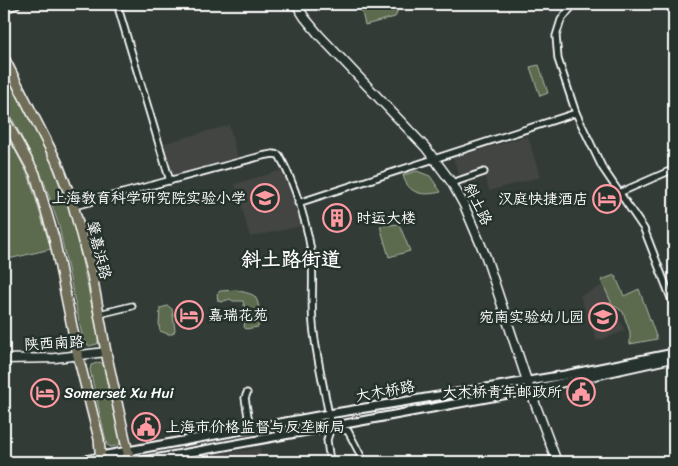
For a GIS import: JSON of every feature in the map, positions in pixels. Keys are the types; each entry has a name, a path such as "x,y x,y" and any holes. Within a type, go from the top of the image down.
{"main road":[{"path":"4,9 16,4"},
{"name":"斜土路","path":"296,4 319,35 435,158 452,183 464,205 486,257 530,390 557,462"},
{"name":"肇嘉浜路","path":"4,58 58,162 74,206 92,275 106,352 130,462"},
{"path":"4,118 35,174 54,238 78,356 99,439 101,459"},
{"name":"陕西南路","path":"4,359 78,356 106,352"}],"street":[{"path":"118,4 170,181"},
{"path":"574,4 561,20 556,36 558,59 576,113 602,167 644,229 674,306"},
{"path":"298,203 435,158 521,134 576,113"},
{"path":"74,206 262,156 279,155 305,222 312,259 314,333 331,427 327,440 330,462"},
{"path":"618,193 674,169"},
{"path":"452,183 484,172"},
{"path":"99,314 132,306"},
{"name":"大木桥路","path":"101,459 128,451 250,428 565,375 674,353"},
{"name":"大木桥路","path":"138,462 530,390 674,358"},
{"path":"247,393 245,398 250,428"},
{"path":"331,427 348,431 364,462"},
{"path":"70,462 101,459"},
{"path":"83,460 90,462"}],"shaded area":[{"path":"229,125 238,159 172,176 162,144"},
{"path":"528,136 540,177 489,191 484,172 461,178 453,158"},
{"name":"上海教育科学研究院实验小学","path":"282,170 302,226 250,237 235,184"},
{"name":"宛南实验幼儿园","path":"603,285 625,331 597,341 580,296"},
{"path":"260,448 262,462 198,462 198,457"}],"green space":[{"path":"360,4 395,4 397,13 395,17 365,25"},
{"path":"539,65 548,93 540,96 530,67"},
{"path":"4,67 58,169 75,229 99,339 97,344 89,346 83,340 59,226 45,184 4,102"},
{"path":"12,144 29,177 51,249 4,260 4,146"},
{"path":"417,171 430,176 441,192 423,194 409,187 403,175"},
{"path":"399,224 410,251 389,257 380,226"},
{"path":"615,275 624,296 639,289 657,339 630,344 630,332 623,312 612,304 601,280"},
{"path":"237,290 255,297 259,310 258,327 246,329 244,327 246,313 243,301 233,301 230,299 218,301 217,294 220,291"},
{"path":"168,306 172,309 175,330 173,334 160,331 159,326 160,308"},
{"path":"100,362 104,365 121,441 119,445 111,447 107,445 90,370 91,365"}],"place":[{"name":"上海教育科学研究院实验小学","path":"265,198"},
{"name":"汉庭快捷酒店","path":"607,199"},
{"name":"时运大楼","path":"337,218"},
{"name":"嘉瑞花苑","path":"189,315"},
{"name":"宛南实验幼儿园","path":"603,317"},
{"name":"大木桥青年邮政所","path":"581,392"},
{"name":"Somerset Xu Hui","path":"45,393"},
{"name":"上海市价格监督与反垄断局","path":"146,427"}],"district":[{"name":"斜土路街道","path":"291,259"}]}
